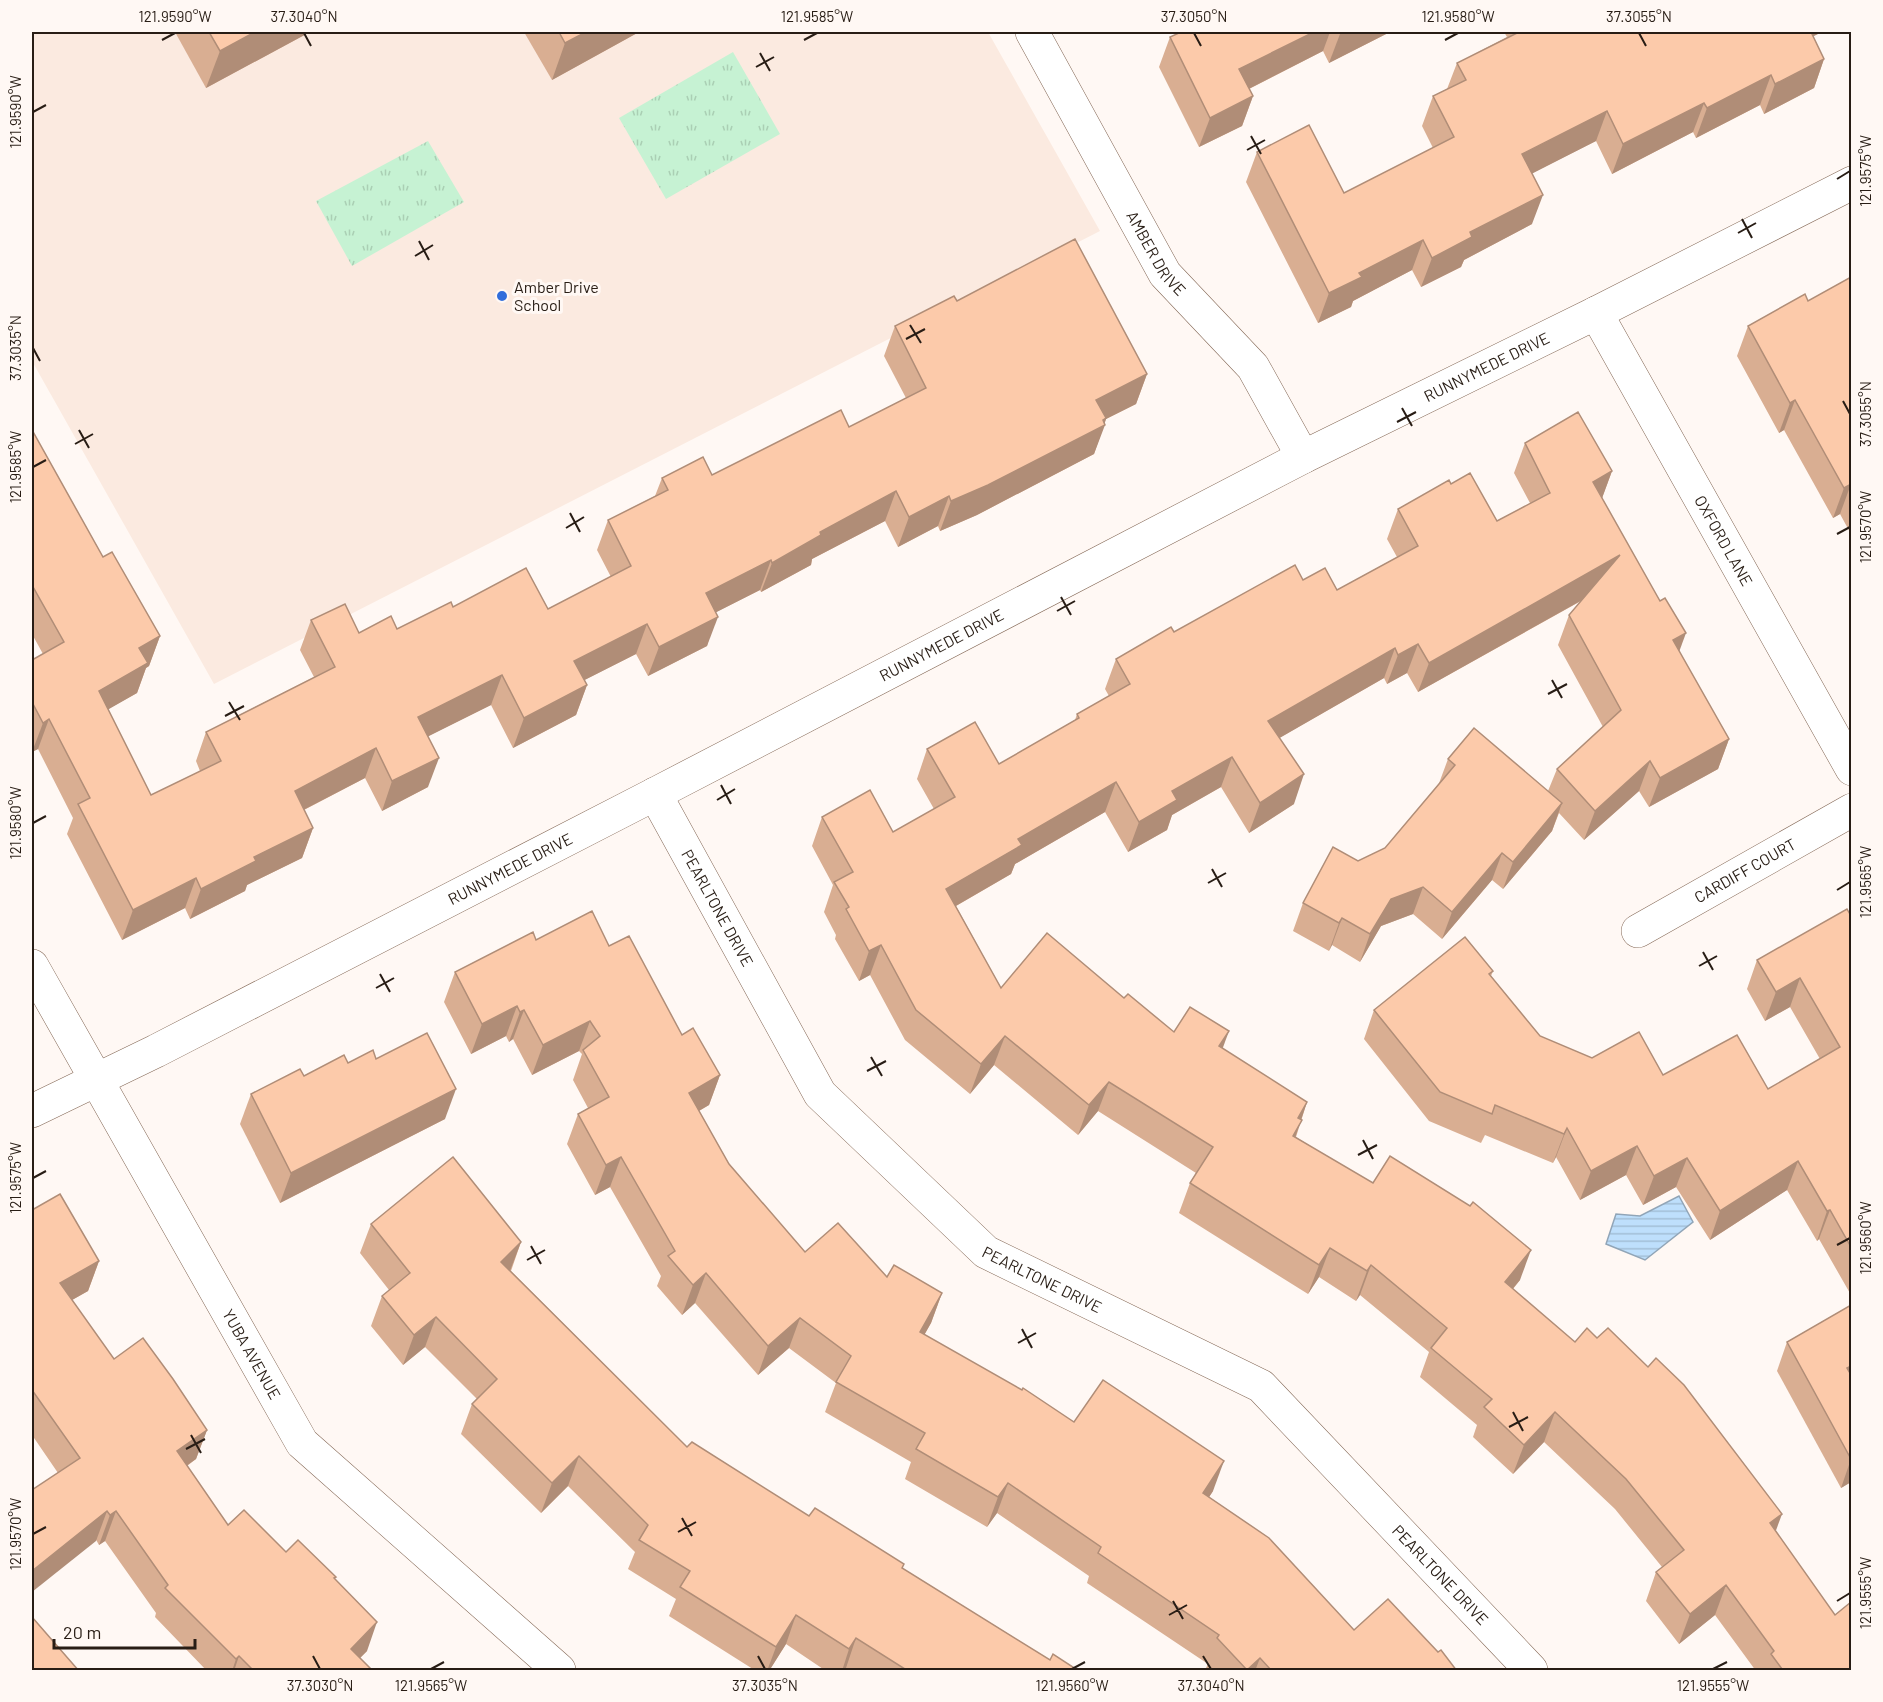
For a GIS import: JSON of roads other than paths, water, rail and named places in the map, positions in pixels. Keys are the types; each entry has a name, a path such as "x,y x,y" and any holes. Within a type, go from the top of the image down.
{"street":[{"name":"AMBER DRIVE","path":"1032,32 1165,274 1253,367 1303,457"},
{"name":"RUNNYMEDE DRIVE","path":"32,1112 655,794 1303,457 1596,313 1851,183"},
{"name":"OXFORD LANE","path":"1596,313 1851,769"},
{"name":"PEARLTONE DRIVE","path":"655,794 820,1094 986,1252 1261,1386 1531,1671"},
{"name":"CARDIFF COURT","path":"1638,931 1851,810"},
{"name":"YUBA AVENUE","path":"32,966 302,1443 559,1671"}],"water":[{"path":"1679,1196 1693,1222 1645,1260 1606,1244 1616,1214 1640,1216"}],"place":[{"name":"Amber Drive School","path":"502,296"}]}
